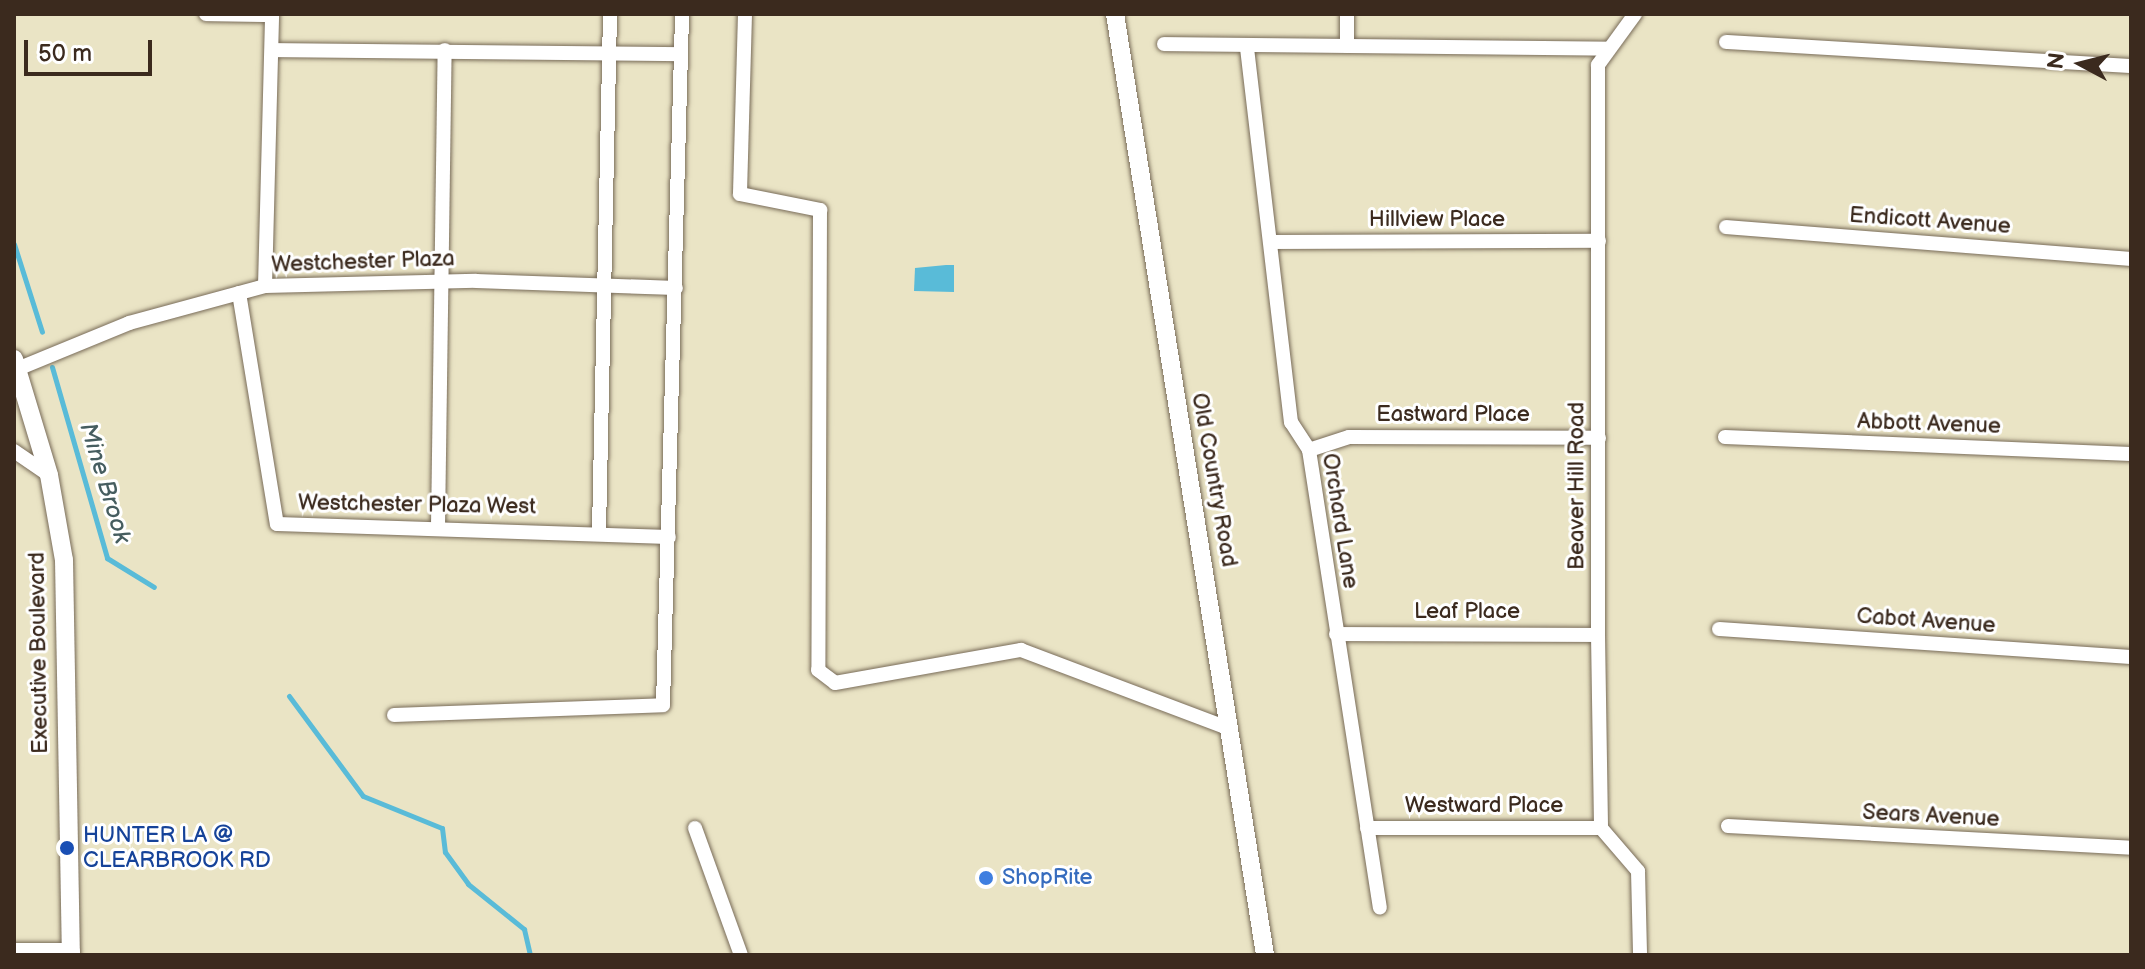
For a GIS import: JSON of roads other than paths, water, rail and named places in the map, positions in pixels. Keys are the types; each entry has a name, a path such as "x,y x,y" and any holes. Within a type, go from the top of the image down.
{"street":[{"path":"206,14 272,15 265,286"},
{"path":"599,531 610,14"},
{"path":"394,715 663,705 682,14"},
{"path":"745,14 740,194 820,210 818,670 835,683 1021,650 1230,729"},
{"name":"Old Country Road","path":"1115,14 1265,955"},
{"path":"1347,14 1347,46"},
{"name":"Beaver Hill Road","path":"1601,828 1598,65 1635,14"},
{"path":"1726,42 2131,66"},
{"path":"1164,44 1247,48 1608,49"},
{"name":"Orchard Lane","path":"1247,48 1275,242 1291,422 1309,450 1380,908"},
{"path":"272,50 681,54"},
{"path":"438,526 437,282 445,50"},
{"name":"Endicott Avenue","path":"1726,227 2131,259"},
{"name":"Hillview Place","path":"1275,242 1599,241"},
{"name":"Westchester Plaza","path":"16,364 129,323 265,286 437,282 676,288"},
{"name":"Westchester Plaza West","path":"239,293 277,524 599,531 669,537"},
{"name":"Executive Boulevard","path":"16,364 49,475 64,560 71,953"},
{"name":"Eastward Place","path":"1309,450 1349,437 1599,438"},
{"name":"Abbott Avenue","path":"1725,437 2131,454"},
{"path":"14,451 49,475"},
{"name":"Cabot Avenue","path":"1719,629 2131,657"},
{"name":"Leaf Place","path":"1336,634 1598,635"},
{"name":"Sears Avenue","path":"1728,826 2131,848"},
{"path":"695,828 741,955"},
{"name":"Westward Place","path":"1367,828 1601,828"},
{"path":"1601,828 1638,871 1640,955"},
{"path":"14,952 71,953"}],"water":[{"path":"954,265 954,292 914,291 915,268"}],"waterway":[{"name":"Mine Brook","path":"14,244 42,332"},
{"name":"Mine Brook","path":"52,367 107,558 154,587"},
{"name":"Mine Brook","path":"289,696 363,796 442,828 445,852 468,884 524,929 530,955"}],"place":[{"name":"HUNTER LA @ CLEARBROOK RD","path":"67,848"},
{"name":"ShopRite","path":"986,878"}]}
